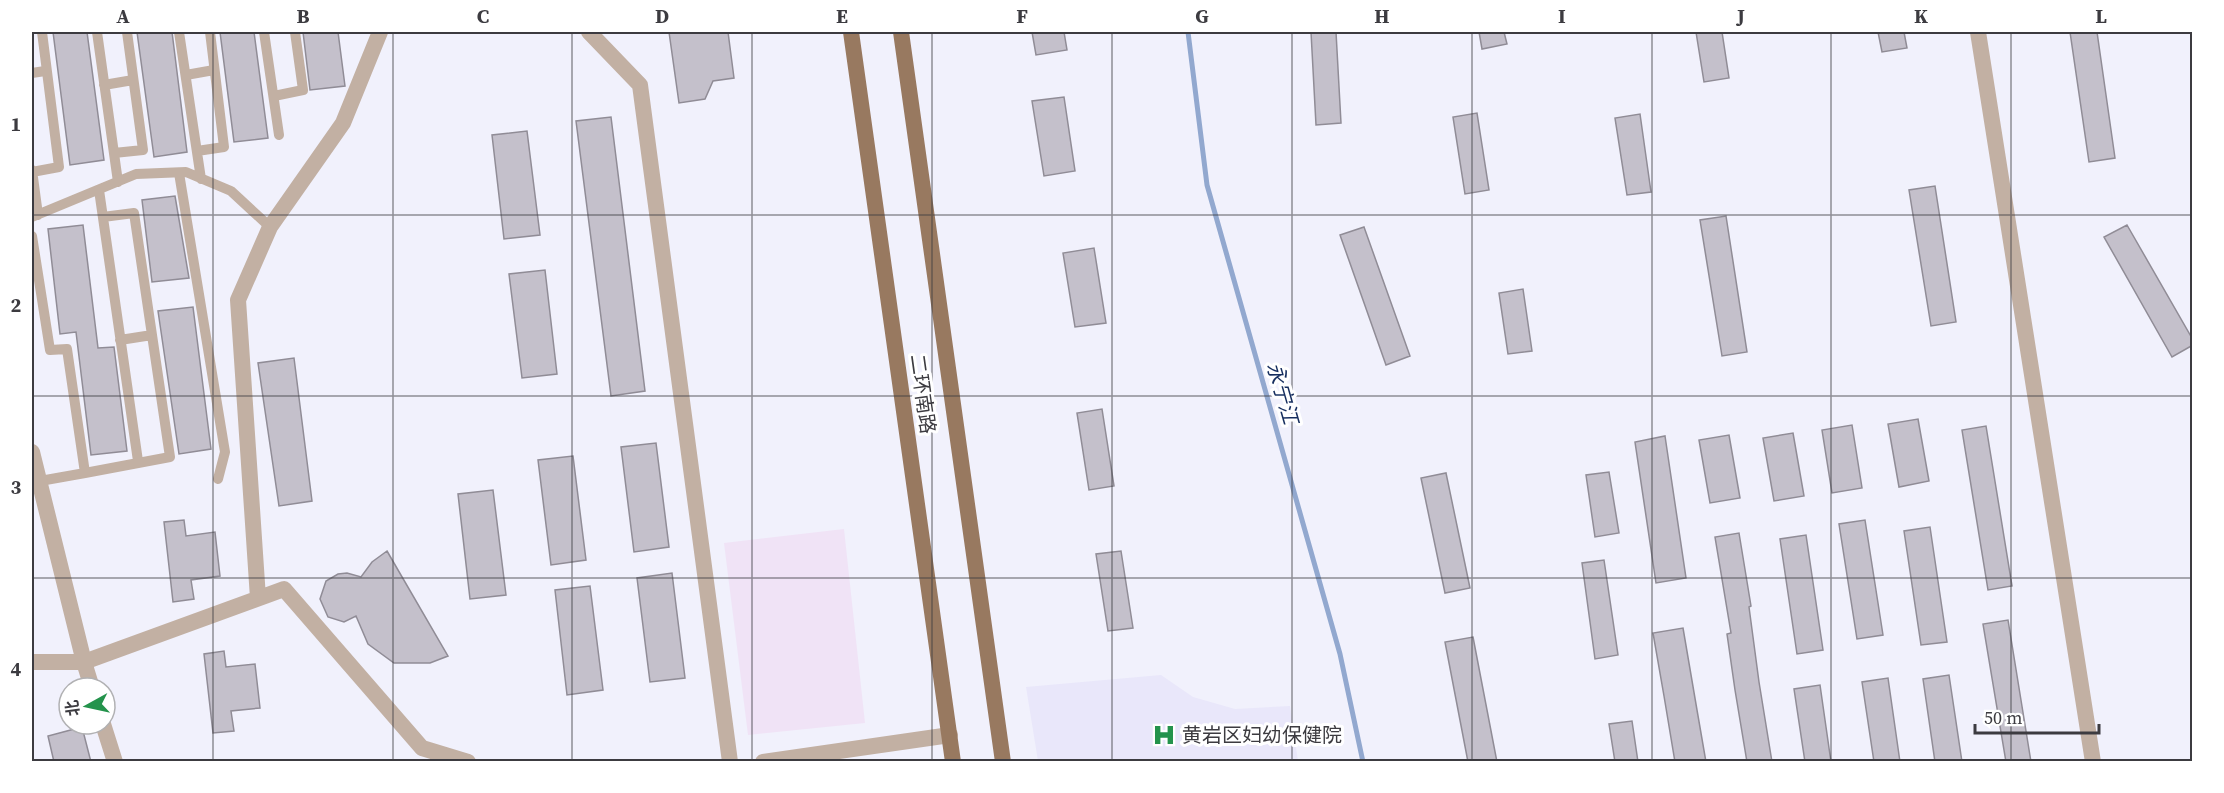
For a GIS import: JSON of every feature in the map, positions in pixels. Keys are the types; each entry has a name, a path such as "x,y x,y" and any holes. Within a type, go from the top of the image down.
{"main road":[{"name":"二环南路","path":"851,32 953,762"},
{"name":"二环南路","path":"901,32 1003,762"}],"street":[{"path":"258,598 238,300 270,227 343,123 380,32"},
{"path":"589,32 640,85 730,762"},
{"path":"1978,32 2093,762"},
{"path":"32,452 88,676"},
{"path":"32,662 84,662 284,589 422,748 468,762"},
{"path":"763,762 950,735"},
{"path":"107,736 115,762"}],"lane":[{"path":"42,32 59,167 32,171 34,216 136,174 179,173 201,178 231,191 270,227"},
{"path":"97,32 118,182"},
{"path":"114,153 143,150 127,32"},
{"path":"179,32 201,178"},
{"path":"197,152 224,147 210,32"},
{"path":"264,32 279,135"},
{"path":"274,96 303,90 295,32"},
{"path":"32,73 45,70"},
{"path":"186,75 214,70"},
{"path":"104,85 133,80"},
{"path":"179,173 225,452 218,479"},
{"path":"99,190 138,461"},
{"path":"40,481 138,461 170,457 134,213 103,217"},
{"path":"32,236 50,351 67,349 85,473"},
{"path":"120,340 152,335"}],"shaded area":[{"path":"844,529 865,723 748,735 724,543"},
{"name":"黄岩区妇幼保健院","path":"1161,675 1193,697 1235,709 1290,706 1298,761 1038,761 1026,687"}],"building":[{"path":"53,32 87,32 104,160 70,165"},
{"path":"137,32 172,32 187,152 154,157"},
{"path":"220,32 254,32 268,138 234,142"},
{"path":"303,32 338,32 345,86 310,90"},
{"path":"669,32 728,32 734,78 713,81 705,99 679,103"},
{"path":"1032,32 1064,32 1067,50 1036,55"},
{"path":"1311,32 1336,32 1341,123 1316,125"},
{"path":"1479,32 1504,32 1507,44 1482,49"},
{"path":"1696,32 1722,32 1729,78 1704,82"},
{"path":"1878,32 1904,32 1907,48 1882,52"},
{"path":"2070,32 2097,32 2115,158 2089,162"},
{"path":"1064,97 1075,171 1044,176 1032,101"},
{"path":"1477,113 1489,190 1465,194 1453,117"},
{"path":"1640,114 1651,192 1627,195 1615,118"},
{"path":"611,117 645,391 611,396 576,121"},
{"path":"527,131 540,235 504,239 492,135"},
{"path":"1935,186 1956,322 1931,326 1909,190"},
{"path":"175,196 189,278 152,282 142,200"},
{"path":"1726,216 1747,352 1722,356 1700,220"},
{"path":"83,225 98,348 114,347 127,451 91,455 76,332 60,334 48,229"},
{"path":"2127,225 2193,340 2193,345 2172,357 2104,237"},
{"path":"1364,227 1410,356 1386,365 1340,235"},
{"path":"1094,248 1106,323 1075,327 1063,253"},
{"path":"545,270 557,374 522,378 509,274"},
{"path":"1523,289 1532,351 1508,354 1499,293"},
{"path":"193,307 211,449 179,454 158,311"},
{"path":"294,358 312,501 279,506 258,363"},
{"path":"1102,409 1114,486 1089,490 1077,413"},
{"path":"1918,419 1929,481 1899,487 1888,424"},
{"path":"1852,425 1862,488 1832,493 1822,430"},
{"path":"1986,426 2012,586 1988,590 1962,430"},
{"path":"1793,433 1804,496 1774,501 1763,438"},
{"path":"1729,435 1740,498 1710,503 1699,440"},
{"path":"1665,436 1686,578 1656,583 1635,442"},
{"path":"656,443 669,547 634,552 621,447"},
{"path":"573,456 586,560 551,565 538,460"},
{"path":"1609,472 1619,533 1595,537 1586,475"},
{"path":"1446,473 1470,588 1445,593 1421,478"},
{"path":"493,490 506,595 470,599 458,494"},
{"path":"184,520 186,536 215,532 220,576 191,580 194,599 173,602 164,522"},
{"path":"1865,520 1883,635 1857,639 1839,524"},
{"path":"1930,527 1947,642 1921,645 1904,531"},
{"path":"1739,533 1772,762 1747,762 1735,690 1727,634 1731,633 1715,537"},
{"path":"1806,535 1823,650 1797,654 1780,539"},
{"path":"387,551 448,656 430,663 394,663 368,644 356,616 344,622 328,617 320,599 326,581 338,574 347,573 361,577 372,562"},
{"path":"1121,551 1133,628 1108,631 1096,554"},
{"path":"1604,560 1618,655 1595,659 1582,563"},
{"path":"672,573 685,678 650,682 637,578"},
{"path":"590,586 603,690 567,695 555,590"},
{"path":"2008,620 2031,762 2006,762 1983,624"},
{"path":"1683,628 1706,762 1675,762 1653,633"},
{"path":"1473,637 1497,762 1468,762 1445,642"},
{"path":"224,651 226,667 255,664 260,708 231,711 234,731 213,733 204,654"},
{"path":"1949,675 1962,762 1935,762 1923,679"},
{"path":"1888,678 1900,762 1874,762 1862,682"},
{"path":"1820,685 1831,762 1805,762 1794,689"},
{"path":"1632,721 1638,762 1615,762 1609,724"},
{"path":"57,734 57,736 84,736 91,762 54,762 48,736"}],"waterway":[{"name":"永宁江","path":"1188,32 1207,185 1340,654 1363,762"}],"place":[{"name":"黄岩区妇幼保健院","path":"1164,735"}]}
